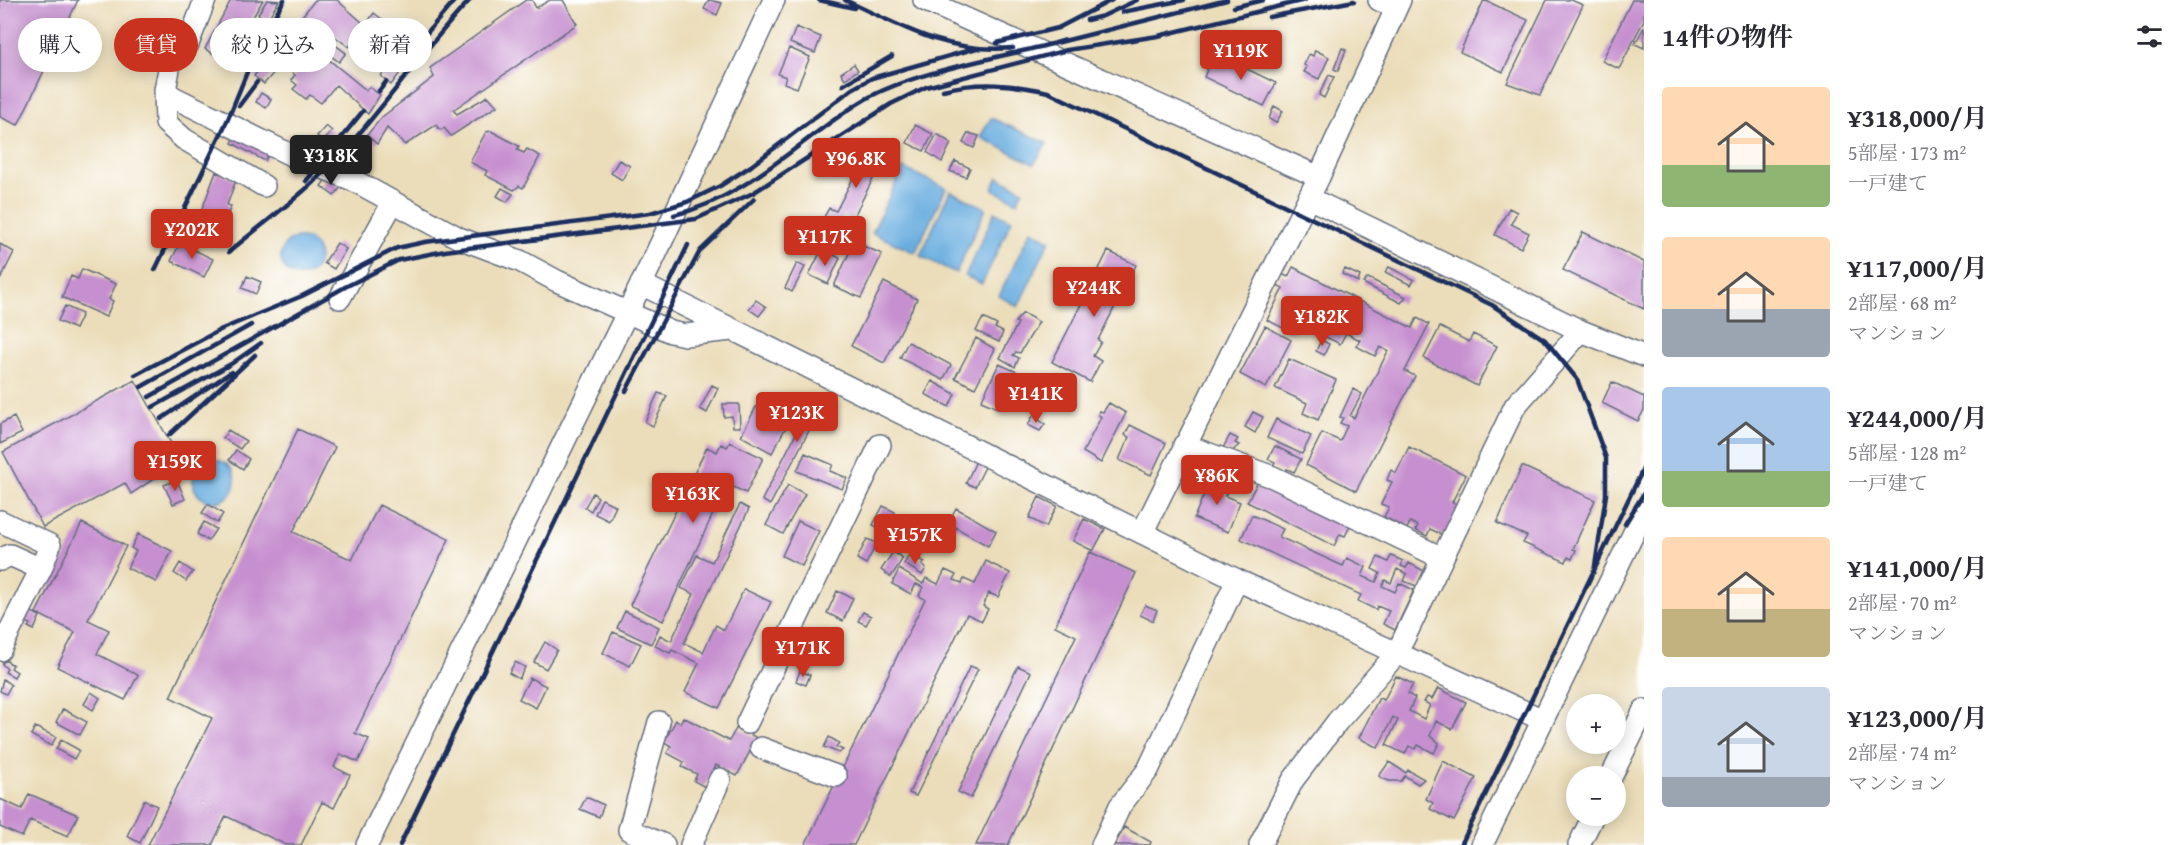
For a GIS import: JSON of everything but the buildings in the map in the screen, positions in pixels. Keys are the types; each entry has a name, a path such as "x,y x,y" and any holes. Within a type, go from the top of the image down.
{"street":[{"path":"204,0 188,44 170,64 165,90 166,123 184,139 264,186"},
{"path":"367,845 641,284 774,0"},
{"path":"924,0 1319,177"},
{"path":"1142,533 1319,177 1392,3"},
{"path":"165,90 273,146 353,180 459,238 520,261 557,281 678,334 732,330"},
{"path":"1309,198 1581,331 1644,356"},
{"path":"340,298 393,202"},
{"path":"641,284 1237,580 1543,720"},
{"path":"1260,845 1293,780 1337,722 1396,653 1515,406 1581,331"},
{"path":"747,723 880,445"},
{"path":"1184,445 1273,477 1442,558"},
{"path":"1482,845 1644,512"},
{"path":"0,521 50,545 0,650"},
{"path":"0,560 10,555 41,568"},
{"path":"1102,845 1120,806 1148,770 1237,580"},
{"path":"1616,766 1644,710"},
{"path":"659,722 629,830 664,845"},
{"path":"761,748 836,776"},
{"path":"691,845 720,779"},
{"path":"1579,845 1588,826"}],"water":[{"path":"991,118 1047,143 1034,164 980,137"},
{"path":"903,168 946,188 915,253 872,233"},
{"path":"998,177 1023,190 1017,202 992,189"},
{"path":"950,191 986,208 956,273 920,256"},
{"path":"995,212 1012,220 982,284 965,276"},
{"path":"1031,230 1050,240 1018,307 999,296"},
{"path":"300,238 307,239 313,244 318,250 318,264 313,270 307,275 300,276 293,275 287,270 282,264 281,257 282,250 287,244 293,239"},
{"path":"214,460 222,461 229,466 234,473 234,489 229,496 222,501 214,502 206,501 199,496 194,489 193,481 194,473 199,466 206,461"}],"railway":[{"path":"155,270 228,119 258,45 284,0"},
{"path":"432,27 455,0"},
{"path":"229,252 330,166 470,0"},
{"path":"819,0 854,8"},
{"path":"845,0 906,29 946,43 989,49 1013,48"},
{"path":"997,43 1058,28 1112,0"},
{"path":"1087,20 1103,16 1137,0"},
{"path":"1122,12 1184,0"},
{"path":"1066,40 1052,44 1227,0"},
{"path":"1234,7 1263,0"},
{"path":"149,397 345,287 399,260 445,251 696,219 753,193 891,104 926,87 1067,50 1158,36 1305,0"},
{"path":"1269,17 1354,1"},
{"path":"674,215 701,207 750,181 840,115 884,90 906,81 981,60 1052,44"},
{"path":"135,375 222,329 302,296 397,248 425,242 650,213 687,202 720,186 751,166 852,89 872,78 977,48"},
{"path":"843,85 892,56"},
{"path":"239,106 257,82"},
{"path":"379,91 386,82"},
{"path":"943,90 970,85 996,85 1048,92 1492,305 1545,340 1577,379 1606,458 1606,495 1594,572"},
{"path":"306,181 363,111"},
{"path":"626,391 700,251 754,199"},
{"path":"400,845 688,245"},
{"path":"141,387 251,325"},
{"path":"153,407 231,364 261,343"},
{"path":"169,435 255,355"},
{"path":"161,419 231,372"},
{"path":"1461,845 1644,467"},
{"path":"1625,524 1644,493"}]}
